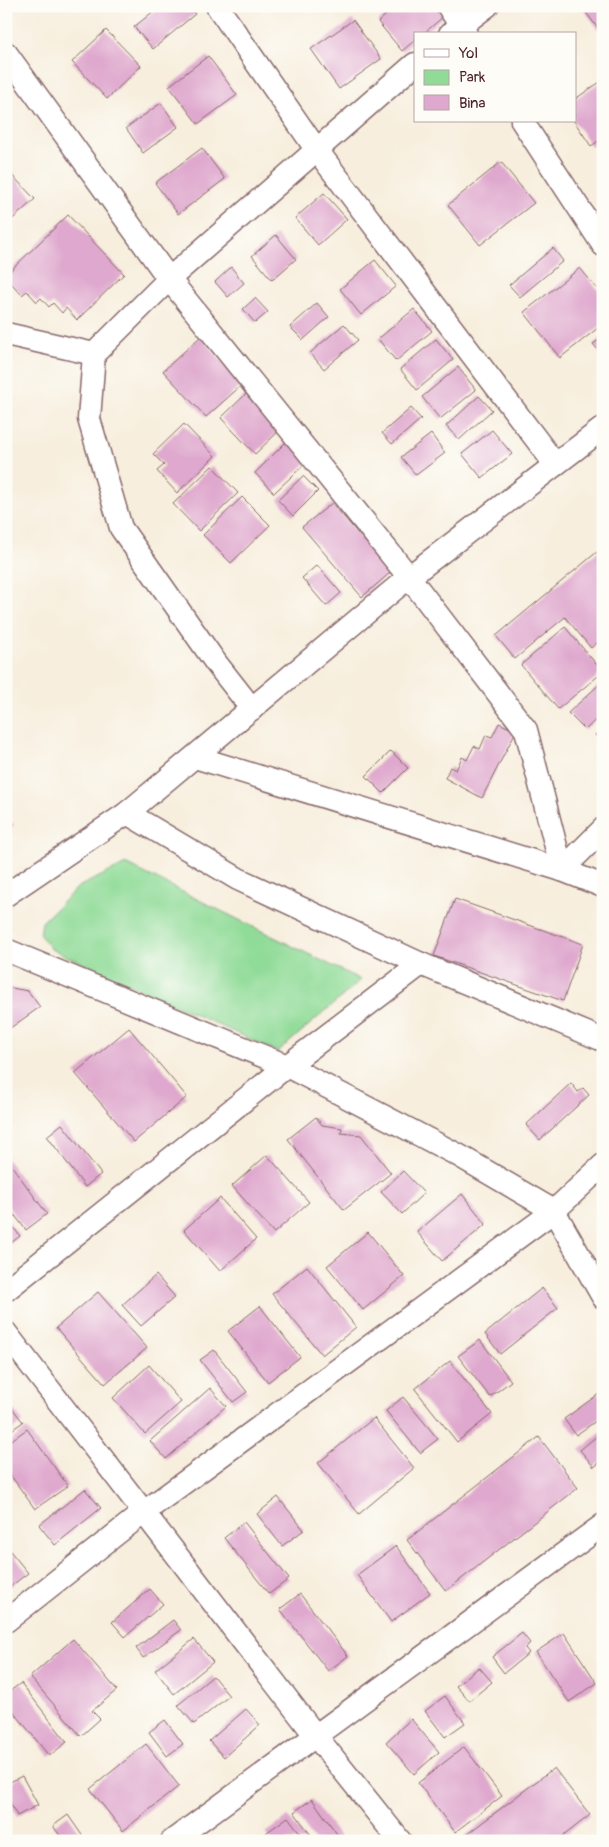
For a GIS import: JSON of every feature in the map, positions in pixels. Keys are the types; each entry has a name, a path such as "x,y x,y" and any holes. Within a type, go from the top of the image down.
{"street":[{"path":"217,6 316,149 555,464"},
{"path":"448,6 459,31 487,6"},
{"path":"6,53 169,278 409,577 526,730 562,870"},
{"path":"252,709 121,528 89,419 94,354 169,278 414,65"},
{"path":"523,122 600,235"},
{"path":"6,334 94,354"},
{"path":"6,895 127,812 409,577 603,428"},
{"path":"195,757 562,870 603,886"},
{"path":"127,812 238,879 420,964 603,1040"},
{"path":"562,870 603,829"},
{"path":"6,950 287,1066 458,1155 554,1211 603,1297"},
{"path":"6,1290 287,1066 420,964"},
{"path":"6,1621 144,1512 554,1211 603,1165"},
{"path":"6,1333 315,1734 400,1841"},
{"path":"172,1841 315,1734 603,1525"}],"green space":[{"path":"126,864 361,980 278,1052 51,949 40,935 42,922 78,887"}],"building":[{"path":"160,6 189,6 195,14 153,49 134,27"},
{"path":"396,6 436,6 444,16 425,32 414,32 414,41 402,51 378,22"},
{"path":"581,6 603,6 603,35"},
{"path":"353,20 381,59 339,89 311,49"},
{"path":"106,30 141,66 107,99 72,62"},
{"path":"208,56 237,95 198,124 169,86"},
{"path":"603,80 603,138 591,146 575,122 576,98"},
{"path":"161,103 178,127 143,153 126,128"},
{"path":"202,148 225,179 178,214 155,183"},
{"path":"501,162 534,203 480,245 448,205"},
{"path":"6,169 35,199 6,225"},
{"path":"324,193 347,219 318,245 295,218"},
{"path":"68,215 124,274 77,320 66,308 62,313 53,303 49,307 41,298 37,302 27,291 22,295 12,284 6,287 6,275"},
{"path":"276,235 296,259 272,280 252,256"},
{"path":"553,248 563,261 520,297 509,285"},
{"path":"375,260 396,286 361,315 340,289"},
{"path":"231,267 244,283 228,297 215,282"},
{"path":"580,268 603,296 603,324 560,358 524,312"},
{"path":"255,298 268,312 255,323 243,309"},
{"path":"317,303 329,317 303,340 290,327"},
{"path":"414,309 432,331 396,361 378,339"},
{"path":"344,324 358,340 324,369 310,353"},
{"path":"200,337 243,384 206,417 163,371"},
{"path":"603,337 603,356 593,344"},
{"path":"436,339 453,360 417,390 400,369"},
{"path":"458,367 476,390 440,419 422,397"},
{"path":"248,392 282,428 255,454 221,418"},
{"path":"479,396 492,410 459,440 446,426"},
{"path":"411,408 421,419 392,444 382,433"},
{"path":"184,424 215,456 177,493 157,471 164,465 153,454"},
{"path":"492,430 512,454 482,478 462,454"},
{"path":"431,434 445,453 416,475 401,457"},
{"path":"289,439 309,460 274,493 255,473"},
{"path":"212,466 238,493 199,531 173,504"},
{"path":"303,476 318,491 293,516 278,500"},
{"path":"242,497 270,525 231,563 203,535"},
{"path":"332,503 391,572 362,597 302,527"},
{"path":"603,547 603,638 591,648 565,617 515,659 496,636"},
{"path":"317,565 341,593 326,606 302,578"},
{"path":"565,627 603,672 558,709 521,665"},
{"path":"603,681 603,713 585,730 568,713"},
{"path":"499,723 516,731 482,798 445,778 450,767 456,770 462,757 467,760 474,746 480,749 486,735 492,737"},
{"path":"603,729 603,744 595,735"},
{"path":"391,751 408,768 383,793 366,776"},
{"path":"6,815 14,825 6,832"},
{"path":"455,899 583,944 563,1001 434,956"},
{"path":"6,987 28,991 40,1007 6,1031"},
{"path":"129,1028 187,1097 134,1142 75,1073"},
{"path":"571,1083 578,1092 583,1088 589,1095 540,1140 526,1125"},
{"path":"316,1117 322,1125 342,1128 341,1133 361,1135 391,1173 344,1210 288,1139"},
{"path":"62,1124 101,1174 85,1187 47,1136"},
{"path":"267,1155 309,1202 274,1233 232,1186"},
{"path":"6,1158 47,1214 26,1230 6,1204"},
{"path":"403,1171 424,1193 402,1214 381,1192"},
{"path":"462,1194 486,1224 442,1261 417,1232"},
{"path":"220,1198 256,1239 220,1271 184,1230"},
{"path":"6,1218 20,1236 6,1247"},
{"path":"368,1232 404,1276 363,1310 327,1266"},
{"path":"307,1266 356,1327 322,1355 272,1294"},
{"path":"156,1275 175,1297 141,1326 122,1305"},
{"path":"542,1288 558,1308 500,1354 485,1334"},
{"path":"98,1292 147,1348 105,1384 56,1328"},
{"path":"260,1306 300,1357 268,1382 228,1331"},
{"path":"480,1340 511,1381 490,1397 458,1356"},
{"path":"214,1350 247,1392 233,1402 200,1360"},
{"path":"450,1361 492,1414 457,1442 415,1389"},
{"path":"149,1365 181,1402 145,1434 113,1398"},
{"path":"210,1388 226,1406 166,1459 150,1441"},
{"path":"603,1391 603,1416 576,1435 564,1419"},
{"path":"403,1397 438,1439 420,1453 386,1411"},
{"path":"6,1400 23,1422 6,1434"},
{"path":"374,1418 414,1468 359,1514 318,1463"},
{"path":"27,1429 68,1486 35,1509 6,1469 6,1444"},
{"path":"603,1431 603,1460 594,1467 580,1450"},
{"path":"539,1437 578,1488 446,1591 407,1540"},
{"path":"85,1489 101,1508 55,1545 39,1525"},
{"path":"278,1497 304,1530 282,1546 257,1514"},
{"path":"244,1522 289,1579 269,1594 224,1538"},
{"path":"6,1546 28,1573 6,1590"},
{"path":"396,1546 430,1593 391,1622 357,1575"},
{"path":"150,1589 163,1604 125,1637 112,1622"},
{"path":"300,1594 348,1656 328,1671 280,1609"},
{"path":"173,1620 181,1630 143,1658 136,1648"},
{"path":"522,1633 530,1643 525,1648 529,1653 504,1673 492,1657"},
{"path":"564,1633 597,1683 569,1702 536,1652"},
{"path":"73,1639 117,1690 92,1711 100,1719 81,1736 30,1677"},
{"path":"194,1639 213,1662 174,1694 155,1670"},
{"path":"479,1667 492,1682 469,1701 456,1686"},
{"path":"213,1676 229,1696 194,1724 178,1705"},
{"path":"21,1683 67,1742 49,1756 6,1702 6,1694"},
{"path":"445,1696 465,1723 445,1737 425,1711"},
{"path":"246,1709 260,1725 224,1757 209,1741"},
{"path":"411,1719 439,1752 414,1774 386,1742"},
{"path":"165,1720 183,1744 167,1756 149,1732"},
{"path":"146,1744 179,1786 123,1831 90,1789"},
{"path":"464,1747 502,1796 455,1832 418,1783"},
{"path":"554,1768 590,1815 557,1841 458,1841"},
{"path":"22,1776 38,1805 17,1816 6,1795 6,1784"},
{"path":"312,1799 342,1841 315,1841 294,1812"},
{"path":"68,1815 86,1841 64,1841 53,1826"},
{"path":"288,1817 306,1841 272,1841 266,1833"}]}
